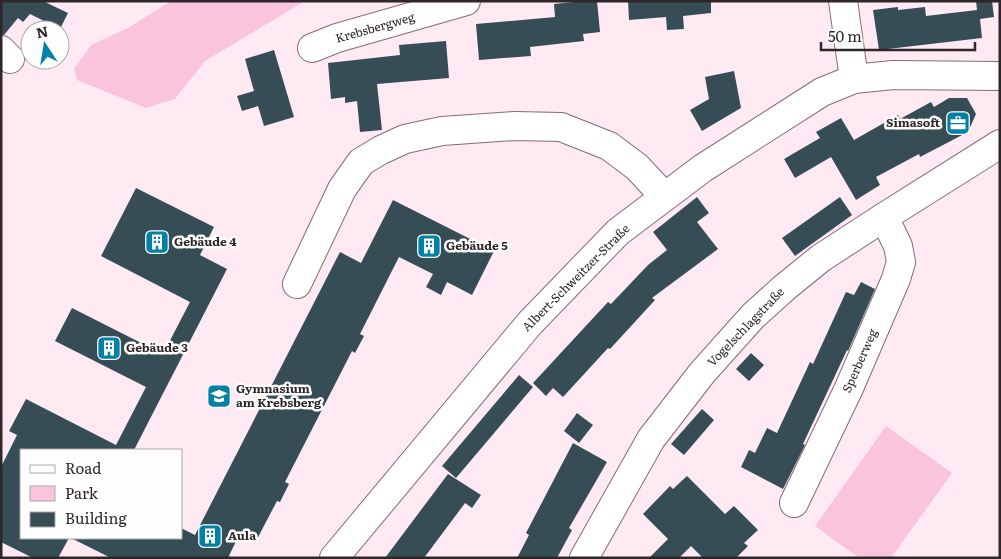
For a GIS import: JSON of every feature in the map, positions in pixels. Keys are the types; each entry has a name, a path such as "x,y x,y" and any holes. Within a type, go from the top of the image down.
{"street":[{"name":"Krebsbergweg","path":"312,48 336,38 466,1"},
{"path":"843,1 854,79"},
{"name":"Albert-Schweitzer-Straße","path":"334,558 530,322 618,232 702,168 822,92 854,79 893,75 1000,76"},
{"path":"297,284 342,189 362,162 381,150 405,139 442,131 514,126 561,127 609,146 637,167 664,196"},
{"name":"Vogelschlagstraße","path":"584,558 651,439 702,373 753,316 821,258 1000,144"},
{"name":"Sperberweg","path":"794,503 849,388 896,279 901,262 898,246 884,217"}],"green space":[{"path":"171,1 305,1 205,61 175,99 146,108 77,80 74,69 91,45 128,28"},
{"path":"886,426 952,473 891,558 859,558 815,526"}],"building":[{"path":"1,1 43,1 68,13 64,20 42,20 30,14 25,20 18,18 4,35 1,35"},
{"path":"597,1 600,32 583,34 584,41 530,47 531,56 479,60 476,24 555,17 554,4"},
{"path":"628,1 711,1 711,13 683,16 684,29 667,30 666,17 629,20"},
{"path":"976,1 992,1 994,17 980,19 982,38 879,50 873,10 898,7 898,10 925,7 926,16 977,10"},
{"path":"446,41 449,78 377,84 382,130 360,132 357,101 345,103 345,97 331,99 328,63 400,55 399,45"},
{"path":"274,50 294,117 264,126 258,106 242,111 237,96 254,91 245,59"},
{"path":"734,71 741,108 702,131 690,110 709,99 705,77"},
{"path":"949,98 967,98 976,114 968,132 920,157 919,154 876,177 880,185 856,200 831,157 795,178 784,159 820,138 816,132 841,118 854,140 898,115 900,119 931,102 934,107"},
{"path":"136,188 214,227 200,255 227,269 135,449 20,449 20,539 68,539 58,558 33,558 1,542 1,467 17,435 9,431 26,399 116,445 146,387 55,341 72,308 163,354 190,302 101,256"},
{"path":"697,197 709,213 697,222 718,249 652,298 655,300 563,397 553,388 546,396 533,383 608,302 611,304 648,265 667,250 653,232"},
{"path":"840,197 852,215 795,256 782,238"},
{"path":"393,200 494,251 472,295 447,282 441,295 426,287 433,274 399,257 360,334 364,336 355,353 352,351 285,482 289,484 280,502 277,501 256,541 240,533 228,558 111,558 73,539 182,539 182,528 195,535 340,252 361,263"},
{"path":"861,282 875,289 848,351 803,444 805,445 783,489 741,467 749,450 755,453 767,428 777,433 810,362 813,364 846,292 854,295"},
{"path":"751,353 764,365 749,381 736,369"},
{"path":"519,375 533,387 456,478 442,466"},
{"path":"702,409 714,420 684,455 671,444"},
{"path":"577,413 593,425 579,443 564,431"},
{"path":"573,443 607,462 569,528 572,530 557,558 517,558 529,535 526,533"},
{"path":"448,474 481,495 472,508 465,503 424,558 385,558"},
{"path":"687,476 725,514 734,506 758,530 744,543 748,546 736,558 703,558 691,546 679,558 649,558 668,539 643,514 670,486 673,489"}],"place":[{"name":"Simasoft","path":"958,123"},
{"name":"Gebäude 4","path":"157,242"},
{"name":"Gebäude 5","path":"429,246"},
{"name":"Gebäude 3","path":"109,348"},
{"name":"Gymnasium am Krebsberg","path":"219,396"},
{"name":"Aula","path":"210,536"}]}
